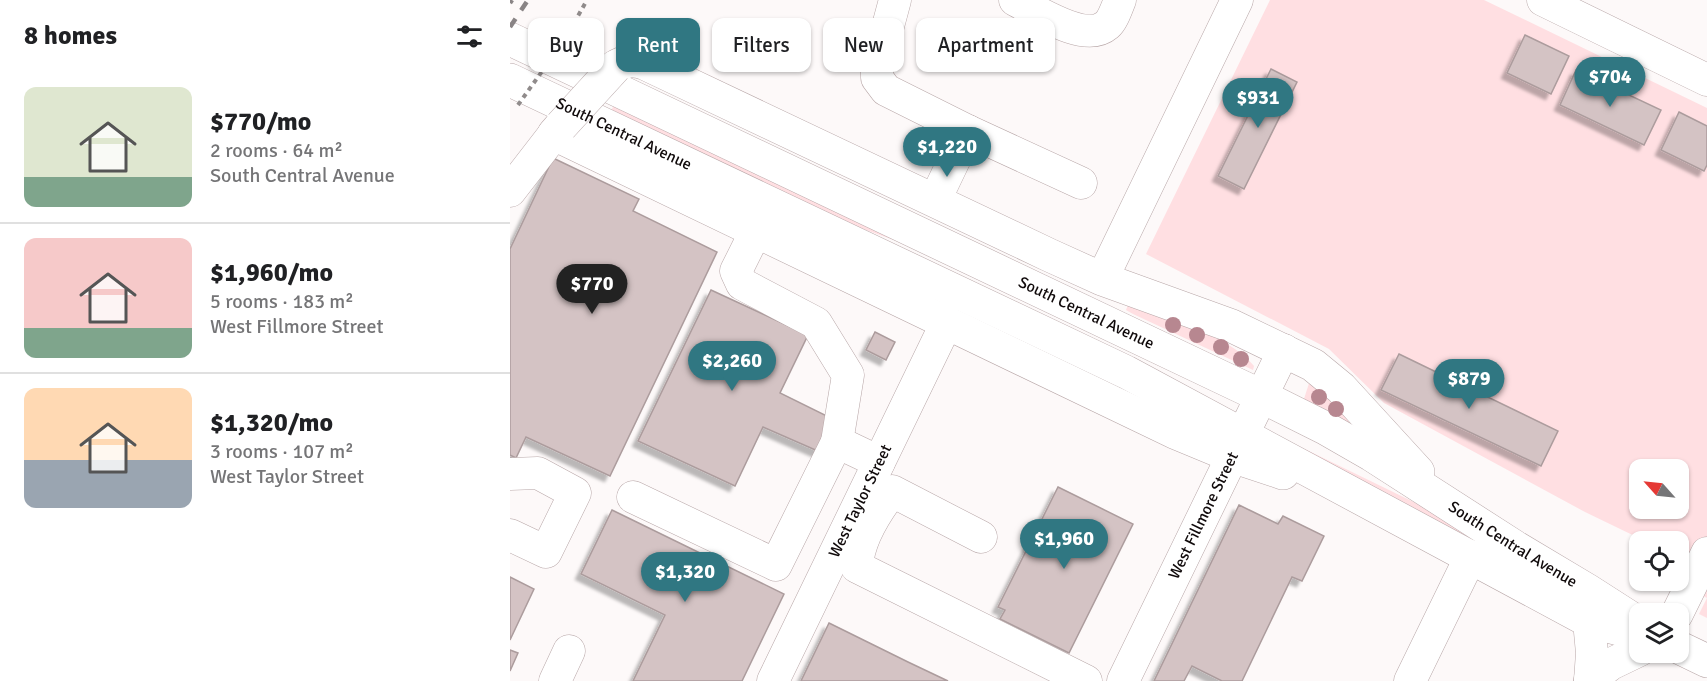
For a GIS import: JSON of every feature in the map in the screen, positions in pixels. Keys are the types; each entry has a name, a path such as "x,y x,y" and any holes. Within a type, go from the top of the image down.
{"main road":[{"name":"South Central Avenue","path":"510,39 1325,428 1629,617"},
{"path":"1238,445 1174,432 756,231 558,130 615,67 635,60 644,63 1114,283 1232,326 1313,365 1341,388 1442,499"},
{"name":"South Central Avenue","path":"514,93 1072,346 1238,445 1370,503 1589,621 1629,631"},
{"path":"1109,323 1114,283"},
{"path":"1689,652 1707,661"}],"street":[{"path":"895,0 877,67 877,78 886,90 1081,183"},
{"path":"1015,0 1076,30 1094,32 1108,25 1120,0"},
{"path":"1114,283 1237,0"},
{"path":"1543,0 1707,80"},
{"path":"510,191 558,130"},
{"path":"935,200 968,131"},
{"path":"756,231 736,271 742,284 816,323 848,375 837,442 776,565"},
{"name":"West Taylor Street","path":"773,681 947,322"},
{"name":"West Fillmore Street","path":"1123,681 1284,350"},
{"path":"837,442 879,462"},
{"path":"510,474 538,473 576,493 546,552 510,535"},
{"path":"981,537 892,491 878,510 857,556 857,567 1086,681"},
{"path":"633,497 776,565 817,589"},
{"path":"1682,603 1707,553"},
{"path":"1410,681 1471,556"},
{"path":"1589,621 1592,653 1590,680"},
{"path":"555,681 569,651"},
{"path":"1590,680 1611,664 1629,655"}],"path":[{"path":"514,93 563,42 587,0"}],"shaded area":[{"path":"1270,0 1484,0 1707,108 1707,598 1689,590 1689,531 1629,531 1629,533 1585,512 1384,403 1329,349 1146,254"},
{"path":"615,104 905,244 852,225 610,112"},
{"path":"1128,305 1213,336 1242,355 1254,366 1253,370 1133,314 1126,310"},
{"path":"1311,377 1378,441 1303,402"},
{"path":"1280,437 1426,508 1505,557"},
{"path":"1707,598 1707,618 1699,614"}],"building":[{"path":"1525,35 1569,56 1551,94 1507,73"},
{"path":"1271,69 1297,82 1244,189 1218,176"},
{"path":"1576,70 1661,110 1644,145 1560,105"},
{"path":"1679,112 1707,126 1707,165 1704,171 1661,150"},
{"path":"553,158 639,199 633,211 717,252 610,476 526,437 516,458 510,455 510,249"},
{"path":"711,290 808,335 780,393 835,420 820,452 763,427 735,486 638,441"},
{"path":"875,332 895,342 886,360 866,350"},
{"path":"1399,354 1558,431 1541,466 1381,390"},
{"path":"1058,487 1133,524 1069,653 1000,619 1005,610 998,607"},
{"path":"1239,505 1278,524 1283,516 1324,536 1302,581 1292,577 1242,681 1222,681 1192,666 1184,681 1154,681"},
{"path":"612,510 784,594 742,681 633,681 665,615 581,574"},
{"path":"510,577 534,589 510,640"},
{"path":"829,623 908,662 948,681 801,681"},
{"path":"510,650 518,653 510,671"}],"railway":[{"path":"510,27 528,0"}]}
